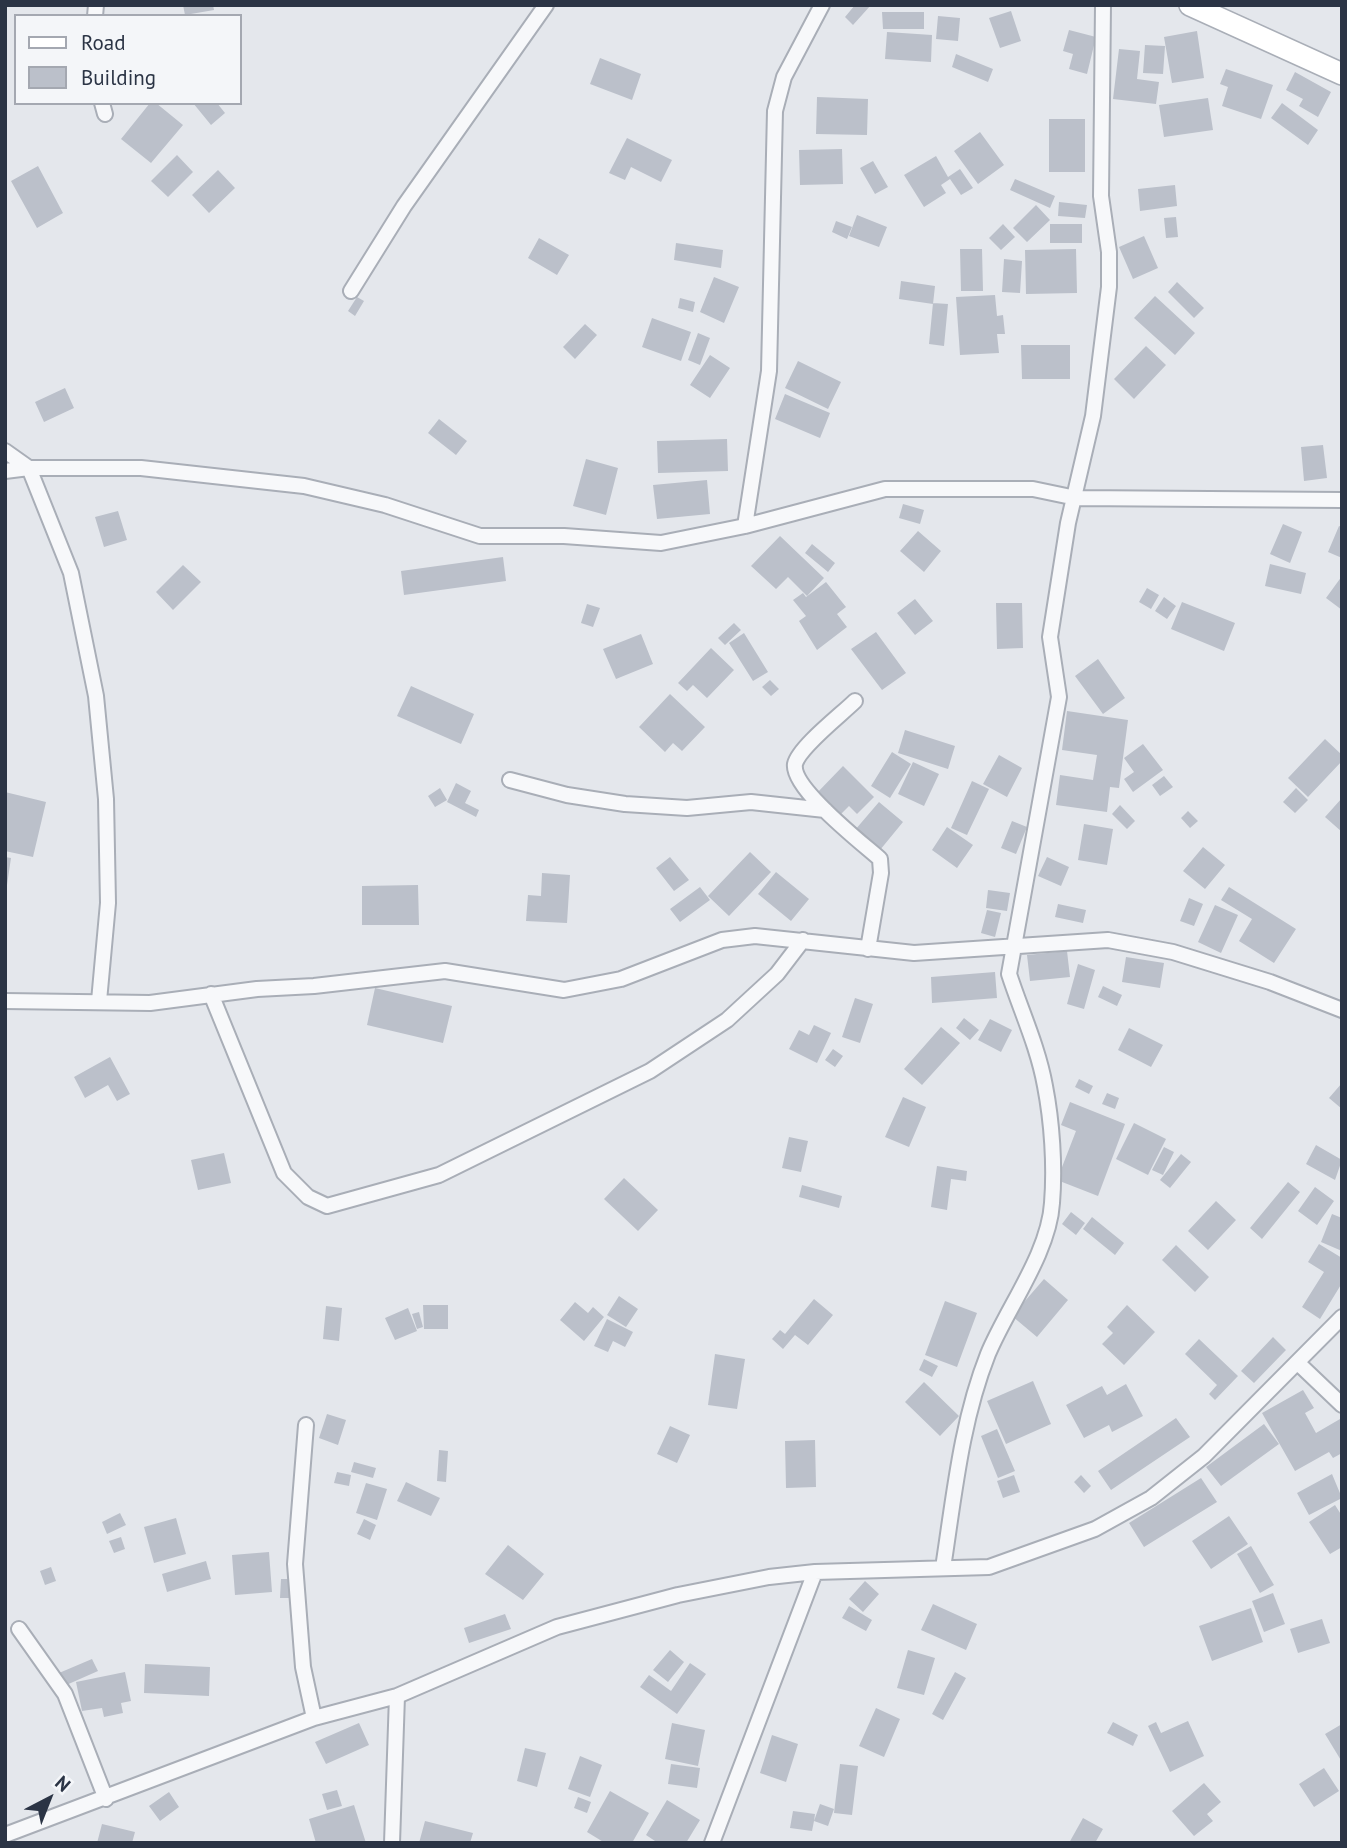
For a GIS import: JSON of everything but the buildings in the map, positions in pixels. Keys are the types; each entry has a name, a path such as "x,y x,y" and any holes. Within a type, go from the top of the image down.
{"street":[{"path":"351,291 404,206 546,5"},
{"path":"745,526 769,371 775,111 785,77 822,5"},
{"path":"943,1568 964,1433 988,1356 1034,1262 1047,1230 1052,1205 1046,1086 1010,974 1059,697 1050,637 1068,523 1076,498 1093,415 1110,287 1109,252 1101,196 1103,5"},
{"path":"1190,5 1230,14 1342,74"},
{"path":"5,451 29,468 71,573 96,696 106,799 108,903 99,1001"},
{"path":"5,471 29,468 141,468 304,486 385,505 481,536 564,536 661,543 745,526 885,489 1033,489 1076,498 1342,500"},
{"path":"855,701 803,751 795,763 796,777 825,810 880,859 881,873 868,949"},
{"path":"510,780 567,795 625,804 687,808 751,802 825,810"},
{"path":"5,1001 150,1003 211,994 314,986 445,971 564,990 621,979 722,940 755,936 914,953 1108,940 1172,952 1270,982 1342,1010"},
{"path":"211,994 284,1173 308,1197 327,1206 439,1175 650,1071 727,1020 777,974 803,940"},
{"path":"5,1835 314,1718 397,1696 557,1627 678,1595 769,1577 815,1572 989,1567 1095,1529 1151,1498 1204,1456 1342,1317"},
{"path":"1298,1364 1342,1405"},
{"path":"306,1425 295,1564 303,1667 314,1718"},
{"path":"714,1842 815,1572"},
{"path":"19,1629 65,1694 106,1799"},
{"path":"392,1843 397,1696"}]}
